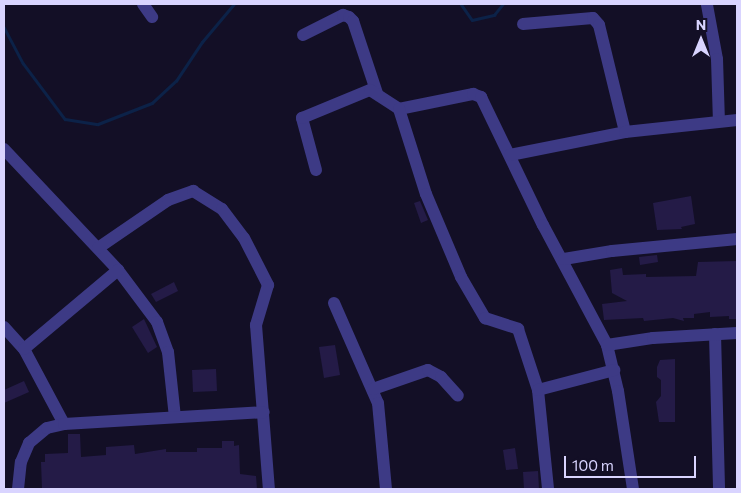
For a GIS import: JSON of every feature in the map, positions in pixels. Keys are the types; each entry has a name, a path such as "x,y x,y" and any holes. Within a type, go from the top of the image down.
{"street":[{"path":"143,4 152,17"},
{"path":"707,5 717,59 719,121"},
{"path":"303,35 343,15 348,17 353,21 377,93"},
{"path":"523,24 594,18 599,26 625,132"},
{"path":"316,170 302,118 360,92 370,90 377,93 399,110 430,203 461,277 485,318 518,329 538,390 548,489"},
{"path":"399,110 477,94 482,97 543,225 564,260 607,345 614,370 633,489"},
{"path":"510,155 625,132 737,120"},
{"path":"4,149 118,270 157,322 168,352 175,417"},
{"path":"98,248 168,200 184,193 203,194 222,209 244,238 268,286 256,325 269,489"},
{"path":"564,260 612,251 737,239"},
{"path":"24,349 118,270"},
{"path":"334,303 373,388 382,421 386,489"},
{"path":"4,327 24,349 64,424"},
{"path":"607,345 737,333"},
{"path":"715,334 719,489"},
{"path":"373,388 428,370 441,377 458,396"},
{"path":"538,390 614,370"},
{"path":"18,489 20,462 29,443 47,428 64,424 264,412"}],"building":[{"path":"691,196 695,224 681,227 682,229 657,230 653,203"},
{"path":"420,201 428,220 421,223 414,203"},
{"path":"657,255 658,262 640,265 639,257"},
{"path":"737,261 737,319 729,319 729,316 710,317 710,312 694,314 694,318 683,318 684,321 673,318 644,321 643,318 604,320 602,304 627,301 612,293 610,270 622,268 623,275 646,274 646,277 696,276 698,262"},
{"path":"174,282 178,291 156,302 151,294"},
{"path":"144,319 157,347 148,353 132,327"},
{"path":"335,345 340,375 324,378 319,347"},
{"path":"675,359 675,422 659,422 656,402 661,396 661,380 657,377 657,367 660,360"},
{"path":"216,369 217,391 193,392 192,370"},
{"path":"24,381 29,392 4,403 4,390"},
{"path":"68,434 80,434 81,457 106,455 106,447 134,445 135,454 166,449 166,452 197,452 197,448 222,448 222,441 234,441 234,446 239,445 240,474 256,476 257,489 42,489 41,462 45,462 45,454 68,453"},
{"path":"515,448 518,469 506,470 503,450"},
{"path":"538,471 539,489 524,489 523,472"}],"waterway":[{"path":"4,27 23,63 65,119 98,124 152,103 176,81 202,42 234,4"},
{"path":"461,4 472,20 494,15 503,4"}]}
